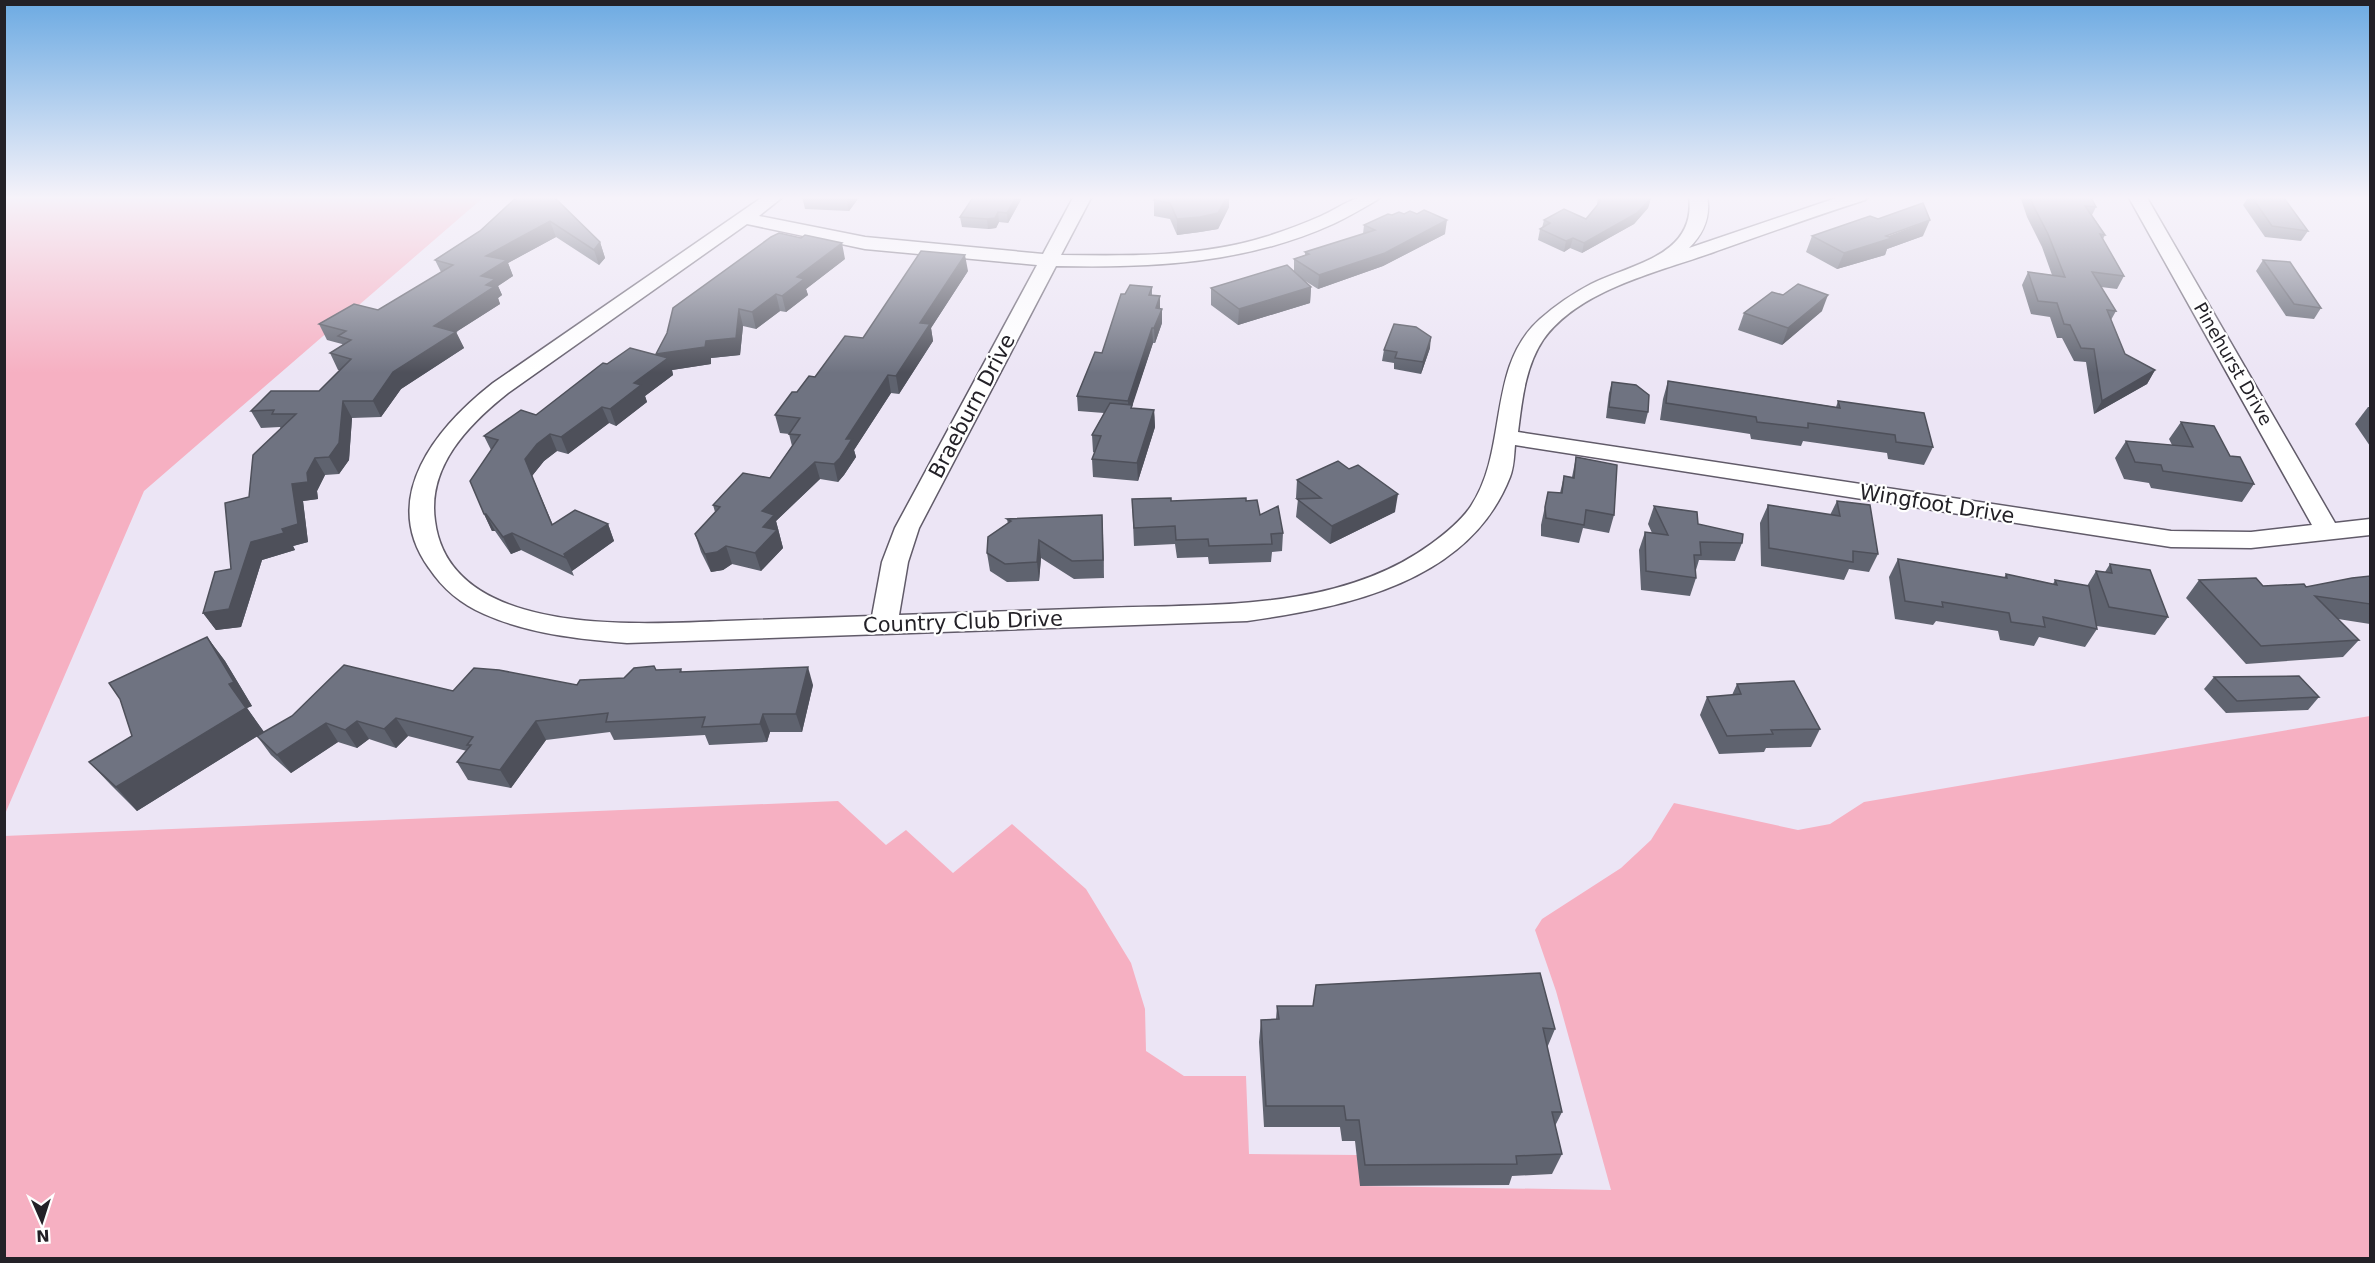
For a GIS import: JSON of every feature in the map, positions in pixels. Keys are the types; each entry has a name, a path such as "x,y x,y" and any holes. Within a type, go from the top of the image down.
{"street":[{"name":"Country Club Drive","path":"691,255 504,386 462,423 442,447 421,497 420,520 426,543 438,564 454,582 478,599 504,612 534,622 578,631 627,634 1248,612 1339,597 1379,583 1415,566 1464,530 1485,504 1498,477 1519,368 1527,349 1560,311 1583,296 1640,271 1687,255"},
{"path":"994,255 1049,260 1129,262 1204,255"},
{"name":"Braeburn Drive","path":"884,625 896,562 907,528 1052,255"},
{"path":"1640,271 1669,255"},
{"name":"Pinehurst Drive","path":"2171,255 2328,532"},
{"name":"Wingfoot Drive","path":"1506,437 2161,538 2212,541 2251,540 2370,527"}],"shaded area":[{"path":"5,255 417,255 144,491 5,814"},
{"path":"2370,716 2370,1258 5,1258 4,836 838,801 886,845 906,830 953,873 1012,824 1086,889 1131,963 1145,1009 1146,1051 1184,1076 1246,1076 1249,1154 1357,1155 1361,1186 1611,1190 1556,991 1535,930 1542,919 1621,868 1651,840 1674,803 1798,830 1830,824 1864,802"}],"building":[{"path":"443,255 488,255 486,256 507,260 481,276 495,279 486,285 494,287 434,326 456,332 393,372 373,401 343,401 339,443 329,457 315,458 307,473 308,482 292,484 298,524 282,529 284,533 251,542 229,609 203,613 215,572 231,569 225,503 249,497 253,455 296,414 272,414 274,410 251,411 271,391 319,391 351,359 330,353 351,340 338,336 346,331 319,324 354,304 378,310 453,265 435,260"},
{"path":"746,255 826,255 797,277 804,279 782,296 776,294 752,312 739,309 736,338 706,341 705,347 656,354 667,333 673,308"},
{"path":"918,255 965,255 920,323 930,324 896,376 888,375 846,439 852,439 840,458 834,464 815,462 762,511 774,515 763,527 777,530 755,553 726,546 717,552 705,554 695,534 720,507 713,505 743,473 770,478 800,435 789,434 800,418 775,415 792,392 797,392 809,376 815,377 845,336 863,338"},
{"path":"1306,255 1379,255 1319,275 1294,259"},
{"path":"2056,255 2112,255 2124,276 2092,272 2116,311 2107,310 2125,354 2155,370 2102,401 2094,349 2081,348 2070,325 2064,324 2057,303 2038,301 2028,272 2065,277"},
{"path":"2263,260 2290,262 2321,308 2294,304"},
{"path":"1287,265 1311,287 1239,309 1211,288"},
{"path":"1798,284 1828,295 1788,328 1744,313 1772,292 1783,295"},
{"path":"1130,285 1152,287 1149,295 1160,296 1156,308 1162,309 1152,328 1128,401 1077,396 1095,352 1102,353 1121,294 1125,294"},
{"path":"1394,324 1416,327 1431,337 1423,362 1395,358 1397,352 1384,350"},
{"path":"630,348 668,358 634,383 641,385 610,409 602,407 561,437 550,434 537,444 525,459 552,525 575,510 608,524 564,554 566,558 512,533 503,537 484,514 470,481 498,440 484,436 521,410 536,415 603,363 607,364"},
{"path":"1668,381 1840,408 1838,401 1924,413 1933,447 1896,442 1895,435 1808,423 1808,428 1757,422 1756,417 1666,403"},
{"path":"1612,382 1636,385 1649,395 1648,412 1609,407"},
{"path":"1110,403 1154,410 1137,463 1092,459 1101,436 1092,435"},
{"path":"2181,422 2214,426 2230,456 2240,457 2254,484 2163,471 2161,465 2135,462 2126,441 2193,447"},
{"path":"1576,457 1617,465 1614,515 1586,510 1584,525 1546,518 1545,507 1548,492 1562,493 1564,476 1574,478"},
{"path":"1338,461 1349,469 1358,465 1398,494 1332,526 1297,499 1321,498 1297,480"},
{"path":"1171,498 1171,501 1246,498 1246,501 1257,500 1260,515 1278,506 1283,533 1271,534 1272,544 1209,546 1208,539 1176,540 1175,526 1134,528 1132,499"},
{"path":"1837,501 1870,505 1878,554 1853,551 1853,562 1769,548 1768,505 1840,516"},
{"path":"1654,506 1697,512 1698,524 1743,534 1742,543 1700,542 1701,555 1694,555 1696,578 1646,571 1645,532 1668,535"},
{"path":"1102,515 1103,560 1072,561 1039,540 1037,562 1005,564 987,553 988,537 1011,521 1007,519"},
{"path":"1898,559 2007,578 2006,574 2057,585 2055,580 2089,586 2097,629 2043,617 2045,627 2011,622 2009,613 1942,602 1943,607 1905,601"},
{"path":"2110,564 2150,570 2168,617 2109,607 2096,571 2112,573"},
{"path":"2370,576 2370,604 2315,596 2359,640 2261,646 2199,580 2256,578 2263,586 2304,584 2306,587"},
{"path":"207,637 234,682 229,684 246,708 116,787 89,762 132,736 120,699 109,683"},
{"path":"344,665 453,691 474,668 499,670 577,685 580,680 624,678 634,668 654,666 656,670 681,669 680,672 808,667 796,714 763,714 760,724 702,727 705,717 606,722 608,713 536,721 500,770 457,762 471,745 467,745 473,737 396,718 384,729 357,721 345,730 326,723 277,755 257,736 292,716"},
{"path":"2299,676 2319,697 2237,701 2214,677"},
{"path":"1794,681 1820,729 1771,730 1773,734 1727,736 1707,697 1741,694 1737,684"},
{"path":"1540,973 1555,1029 1543,1028 1562,1112 1552,1112 1562,1154 1516,1156 1517,1164 1365,1165 1359,1120 1346,1120 1344,1106 1266,1106 1261,1020 1279,1019 1277,1006 1313,1006 1316,985"}]}
